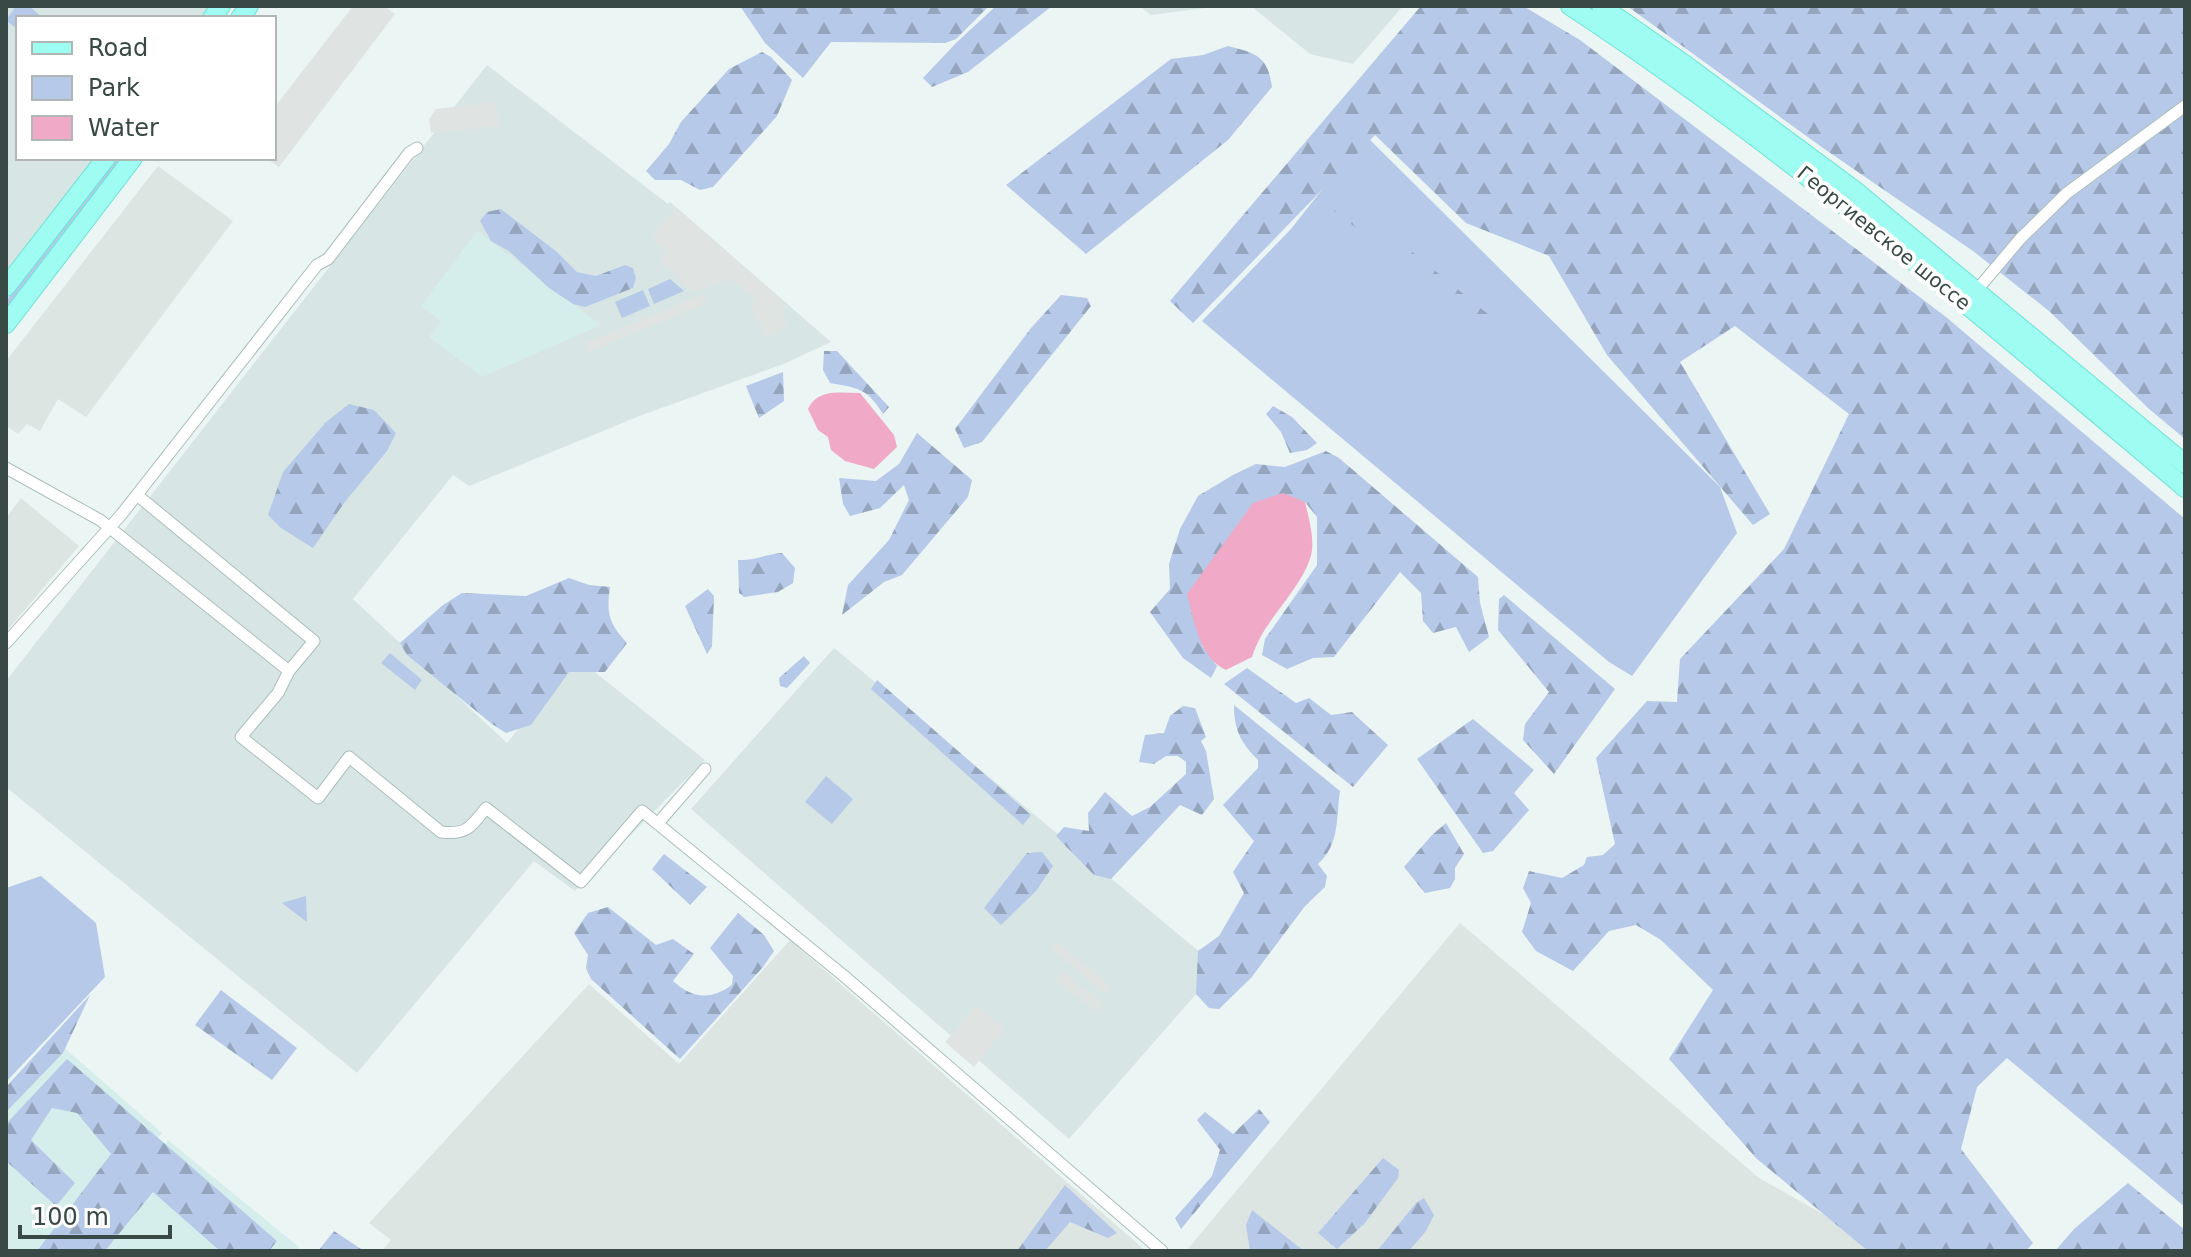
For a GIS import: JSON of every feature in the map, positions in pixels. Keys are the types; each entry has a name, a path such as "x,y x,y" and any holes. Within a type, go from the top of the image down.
{"main road":[{"name":"Георгиевское шоссе","path":"1570,6 1676,78 1772,149 1945,287 2185,488"},
{"name":"Георгиевское шоссе","path":"1601,6 1794,143 1977,290 2185,464"},
{"path":"6,287 104,160"},
{"path":"6,324 131,160"}],"street":[{"path":"1945,287 1967,292 1977,290 2020,239 2067,193 2185,106"},
{"path":"6,643 137,495 317,265 328,259 409,153 417,148"},
{"path":"6,468 108,527 289,671"},
{"path":"137,495 314,641 289,671 278,693 241,737 318,798 349,757 441,832 469,829 486,808 581,882 642,811 844,976 1162,1251"},
{"path":"659,822 705,769"}],"shaded area":[{"path":"6,6 216,6 208,16 16,16 16,160 95,160 6,274"},
{"path":"353,6 384,6 395,14 279,167 269,160 276,160 276,105"},
{"path":"1139,6 1221,6 1151,15"},
{"path":"1251,6 1403,6 1353,64 1310,54"},
{"path":"487,65 668,204 670,202 831,342 786,363 642,415 469,486 453,475 353,599 507,743 576,657 705,760 575,891 534,861 357,1073 6,787 6,681"},
{"path":"496,102 499,126 431,133 429,119 436,109"},
{"path":"158,166 233,221 86,417 58,399 40,431 27,424 18,434 6,426 6,361"},
{"path":"676,207 787,304 781,311 788,326 765,337 750,305 757,300 731,279 694,293 658,259 665,251 651,238"},
{"path":"477,231 601,325 482,377 429,337 441,321 421,306"},
{"path":"703,294 707,303 589,352 585,343"},
{"path":"21,498 79,546 6,632 6,518"},
{"path":"834,648 1219,968 1069,1139 691,809"},
{"path":"1460,923 1759,1178 1889,1251 1186,1251"},
{"path":"790,940 1146,1251 382,1251 391,1240 369,1223 589,984 679,1064"},
{"path":"1056,941 1111,986 1105,994 1050,948"},
{"path":"1063,971 1103,1003 1095,1012 1056,980"},
{"path":"976,1005 1005,1029 974,1067 945,1042"},
{"path":"53,1038 162,1133 60,1251 6,1251 6,1092"},
{"path":"168,1140 299,1247 296,1251 74,1251"}],"green space":[{"path":"16,6 29,6 41,16 16,16 16,28 6,20"},
{"path":"740,6 989,6 956,39 945,43 831,42 803,78 765,43"},
{"path":"996,6 1052,6 968,72 932,87 923,78"},
{"path":"1421,6 1523,6 1580,40 1946,317 2185,519 2185,1207 2007,1058 1977,1087 1961,1149 2033,1243 2026,1251 1868,1251 1756,1158 1669,1059 1713,990 1661,940 1636,925 1609,931 1573,971 1536,951 1522,932 1531,903 1523,888 1529,871 1562,878 1584,865 1587,857 1603,855 1615,844 1596,758 1647,701 1677,702 1680,659 1784,549 1849,414 1735,326 1680,362 1770,514 1753,525 1607,355 1549,256 1466,223 1375,135 1193,323 1170,301"},
{"path":"1627,6 2185,6 2185,439 2148,408 2049,311 1973,251 1823,148"},
{"path":"1228,46 1253,54 1264,62 1272,87 1228,140 1086,254 1006,185 1171,59 1203,55"},
{"path":"762,52 771,57 792,80 777,116 713,187 700,190 681,180 655,180 646,171 669,144 681,122 729,69"},
{"path":"1365,135 1720,487 1737,533 1632,676 1609,662 1202,321 1291,229"},
{"path":"114,160 122,160 6,312 6,301"},
{"path":"1345,197 1494,319 1485,327 1334,211"},
{"path":"501,209 557,252 577,272 596,276 625,265 633,268 636,278 633,288 585,307 573,304 549,288 509,251 491,241 480,221 487,212"},
{"path":"670,279 684,291 654,304 648,289"},
{"path":"643,290 650,306 622,318 615,302"},
{"path":"1061,295 1087,298 1091,306 982,442 964,448 955,429 1031,328"},
{"path":"824,351 837,351 889,407 883,414 867,394 830,383 823,370"},
{"path":"783,372 784,401 759,418 746,386"},
{"path":"349,404 374,410 396,433 387,451 344,503 313,548 281,528 268,515 283,472 326,422"},
{"path":"1273,406 1292,417 1317,443 1307,450 1290,453 1281,432 1266,414"},
{"path":"917,433 972,480 968,497 902,575 884,582 842,615 848,585 889,540 909,500 904,485 880,508 850,516 843,504 839,478 876,481 899,464"},
{"path":"1326,451 1339,458 1478,577 1480,603 1489,637 1469,652 1456,627 1433,633 1423,621 1421,593 1400,572 1334,657 1313,658 1287,669 1262,655 1265,639 1317,565 1317,517 1305,502 1202,645 1217,666 1211,678 1183,658 1150,612 1170,589 1169,564 1180,529 1198,496 1233,475 1256,464 1285,467"},
{"path":"782,553 795,568 793,583 778,592 744,597 739,593 738,560"},
{"path":"569,578 589,585 610,587 610,618 627,643 605,672 569,672 531,725 506,733 407,655 400,643 443,605 462,593 526,596"},
{"path":"708,589 714,596 712,646 707,654 685,606"},
{"path":"1504,595 1615,689 1554,774 1523,740 1525,724 1549,692 1498,630 1499,599"},
{"path":"390,653 422,680 415,690 381,663"},
{"path":"804,656 810,663 787,688 780,686 779,678"},
{"path":"1247,668 1296,703 1309,698 1331,715 1352,712 1388,745 1353,787 1224,684"},
{"path":"877,680 1031,815 1023,825 871,689"},
{"path":"1234,705 1340,791 1334,839 1318,864 1327,876 1325,887 1305,906 1251,978 1219,1009 1209,1008 1196,994 1198,951 1219,936 1244,893 1233,872 1254,841 1223,805 1258,768 1258,760 1237,729"},
{"path":"1183,706 1195,708 1206,737 1201,741 1206,751 1214,799 1202,815 1180,805 1111,879 1094,875 1056,836 1064,827 1089,831 1088,813 1105,792 1132,816 1150,807 1186,774 1186,762 1178,756 1166,756 1154,764 1139,762 1145,735 1164,733 1170,716"},
{"path":"1473,719 1534,770 1514,793 1529,810 1493,851 1483,853 1417,759"},
{"path":"826,776 853,799 832,824 805,802"},
{"path":"1446,823 1464,854 1455,868 1455,879 1450,888 1425,893 1404,867"},
{"path":"1042,852 1053,866 1036,891 1001,925 984,908 1027,853"},
{"path":"664,854 707,887 690,905 652,869"},
{"path":"41,876 96,923 105,977 6,1082 6,888"},
{"path":"306,896 307,922 282,903"},
{"path":"608,907 656,945 673,939 694,954 673,981 694,994 716,994 732,985 733,976 710,948 738,913 764,935 774,951 680,1059 591,979 586,968 588,955 574,933 588,913"},
{"path":"221,990 297,1048 272,1080 195,1025"},
{"path":"90,995 63,1053 6,1112 6,1087"},
{"path":"67,1059 277,1241 269,1251 220,1251 153,1192 105,1251 37,1251 111,1154 77,1113 52,1108 31,1140 75,1183 56,1206 6,1161 6,1124"},
{"path":"1259,1109 1270,1122 1181,1229 1175,1218 1212,1176 1220,1150 1197,1120 1205,1112 1233,1134"},
{"path":"1383,1158 1399,1170 1398,1178 1365,1223 1337,1249 1318,1233"},
{"path":"2128,1183 2185,1230 2185,1251 2055,1251 2074,1229"},
{"path":"1065,1185 1117,1233 1108,1238 1070,1222 1045,1251 1017,1251"},
{"path":"1424,1198 1434,1215 1426,1231 1409,1251 1377,1251 1416,1203"},
{"path":"1252,1210 1304,1251 1250,1251 1246,1225"},
{"path":"334,1231 364,1251 318,1251"}],"water":[{"path":"860,393 894,435 897,447 874,469 845,461 831,450 828,437 818,430 808,409 812,402 824,395"},
{"path":"1283,493 1305,502 1312,553 1297,584 1257,643 1252,657 1226,670 1204,648 1187,594 1253,503"}]}
